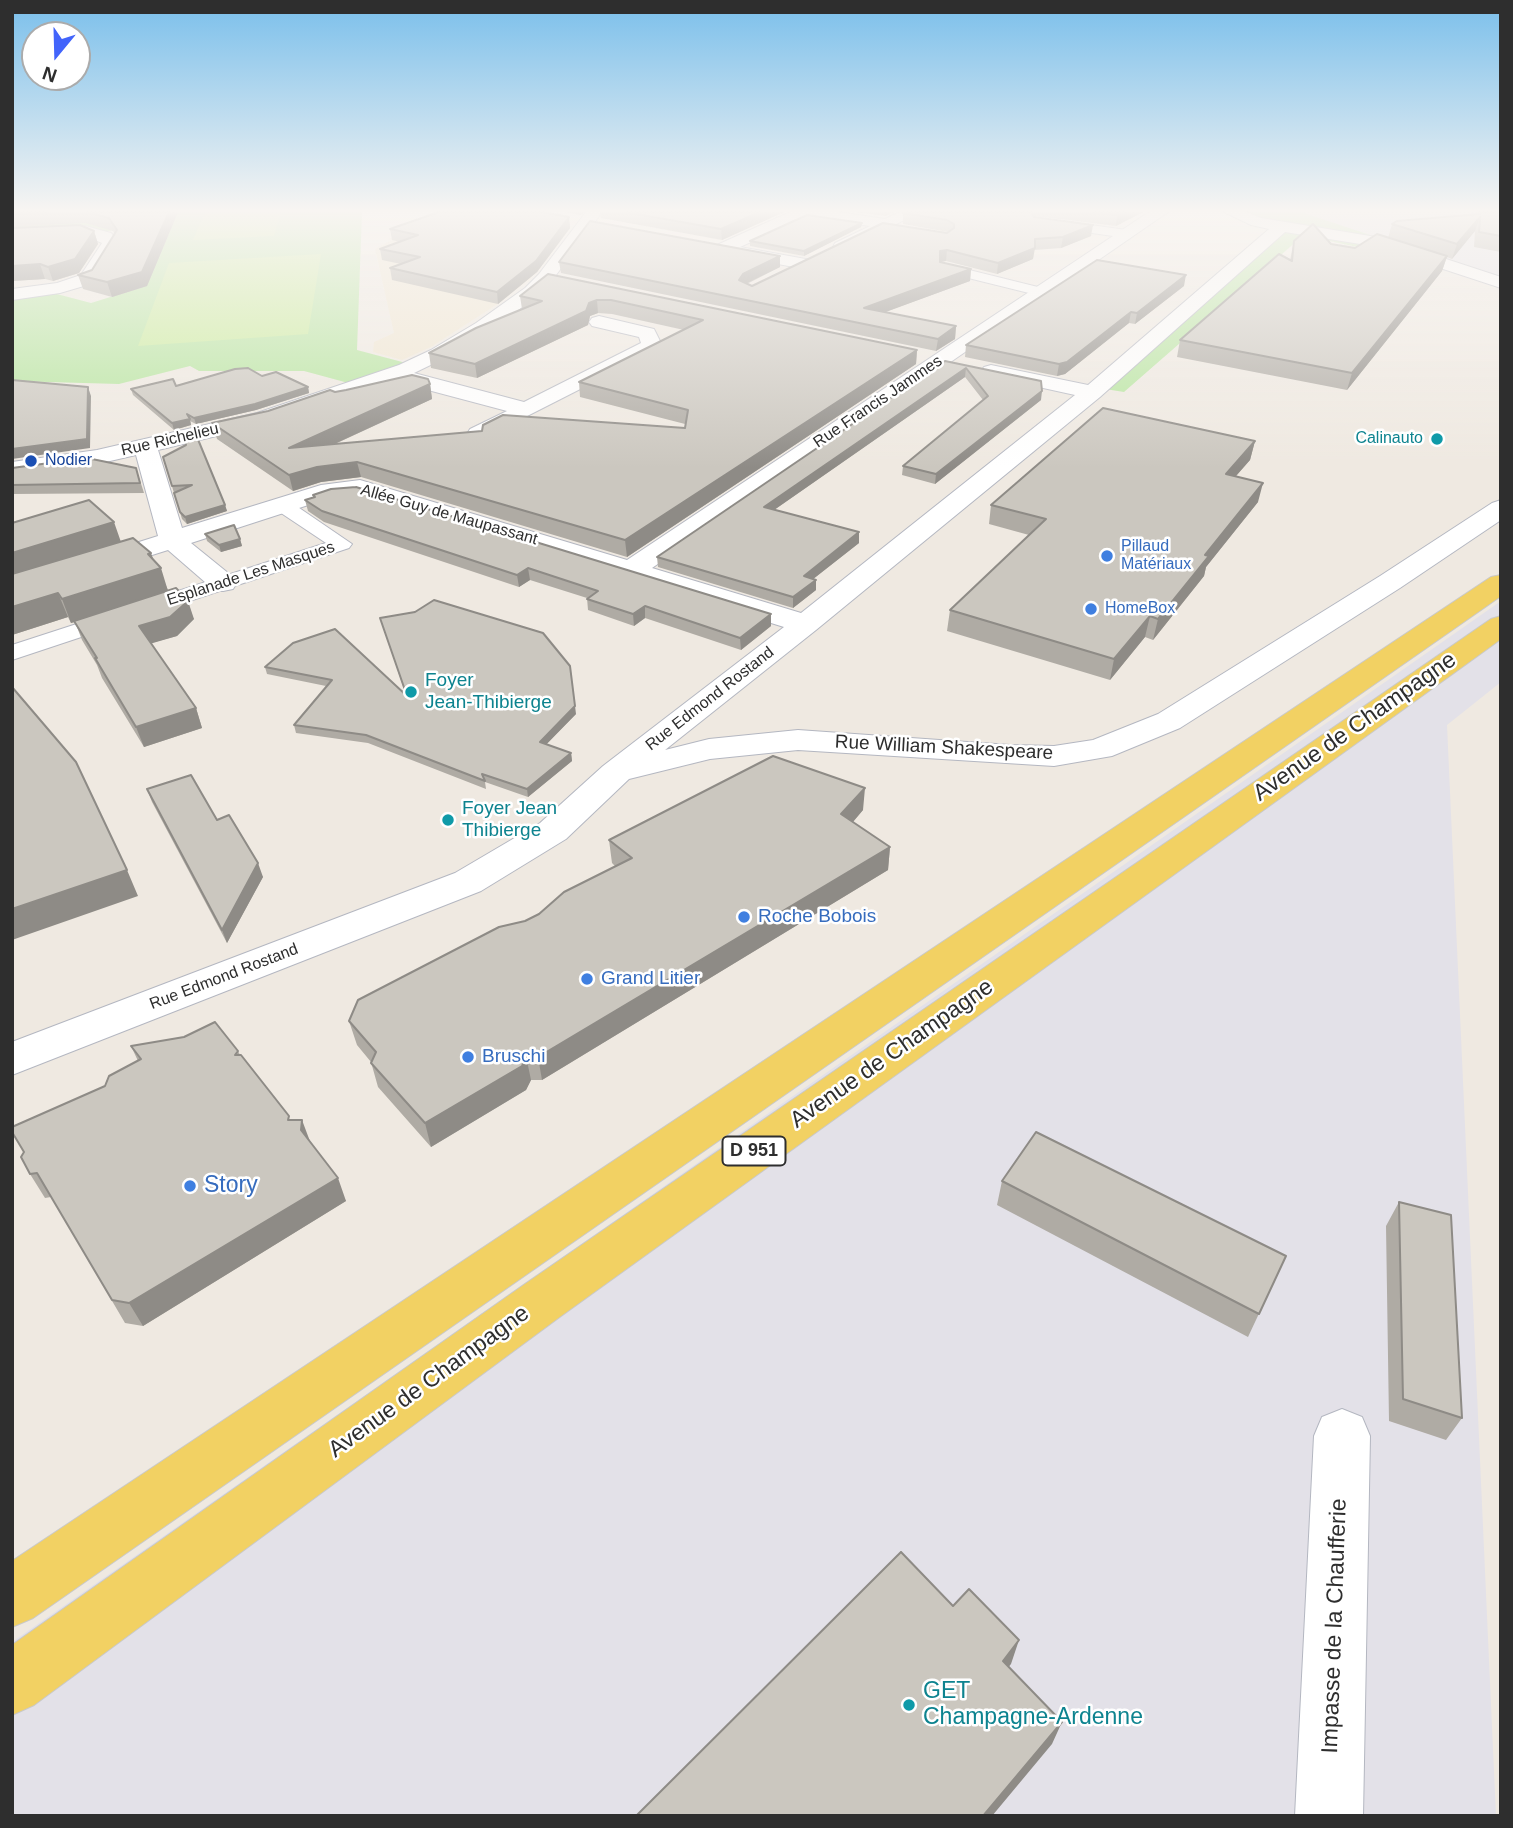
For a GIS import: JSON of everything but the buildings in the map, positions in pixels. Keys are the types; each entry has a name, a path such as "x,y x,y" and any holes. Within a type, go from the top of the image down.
{"main road":[{"name":"Avenue de Champagne","path":"12,1597 1501,583"},
{"name":"Avenue de Champagne","path":"12,1683 543,1300 1501,625"}],"street":[{"name":"Rue Richelieu","path":"12,469 97,457 263,418 392,374 438,354 483,327 521,297"},
{"name":"Rue Francis Jammes","path":"631,570 1033,297"},
{"name":"Rue Edmond Rostand","path":"13,1059 468,882 553,831 615,773 806,624 1092,392 1200,297"},
{"path":"478,434 652,345 647,333 599,322 624,311"},
{"path":"913,355 1092,392"},
{"path":"392,374 526,409"},
{"path":"145,446 159,487 172,540 223,583"},
{"name":"Allée Guy de Maupassant","path":"12,591 330,490 360,487 806,624"},
{"name":"Esplanade Les Masques","path":"12,653 342,544 282,505"},
{"name":"Rue William Shakespeare","path":"615,773 709,749 797,740 1010,755 1054,756 1100,749 1169,721 1501,508"},
{"name":"Impasse de la Chaufferie","path":"1329,1816 1342,1436"}],"shaded area":[{"path":"386,297 506,297 431,347 402,360 373,352 374,342 394,333"},
{"path":"1501,601 1501,682 1447,725 1496,1816 12,1816 12,1642"}],"green space":[{"path":"12,297 69,297 91,303 109,297 359,297 357,350 406,363 352,384 304,371 199,371 190,366 119,384 12,381"},
{"path":"156,297 314,297 308,334 138,346"},
{"path":"1203,297 1232,297 1124,392 1092,387"}],"place":[{"name":"Calinauto","path":"1437,439"},
{"name":"Nodier","path":"31,461"},
{"name":"Pillaud Matériaux","path":"1107,556"},
{"name":"HomeBox","path":"1091,609"},
{"name":"Foyer Jean-Thibierge","path":"411,692"},
{"name":"Foyer Jean Thibierge","path":"448,820"},
{"name":"Roche Bobois","path":"744,917"},
{"name":"Grand Litier","path":"587,979"},
{"name":"Bruschi","path":"468,1057"},
{"name":"Story","path":"190,1186"},
{"name":"GET Champagne-Ardenne","path":"909,1705"}]}
